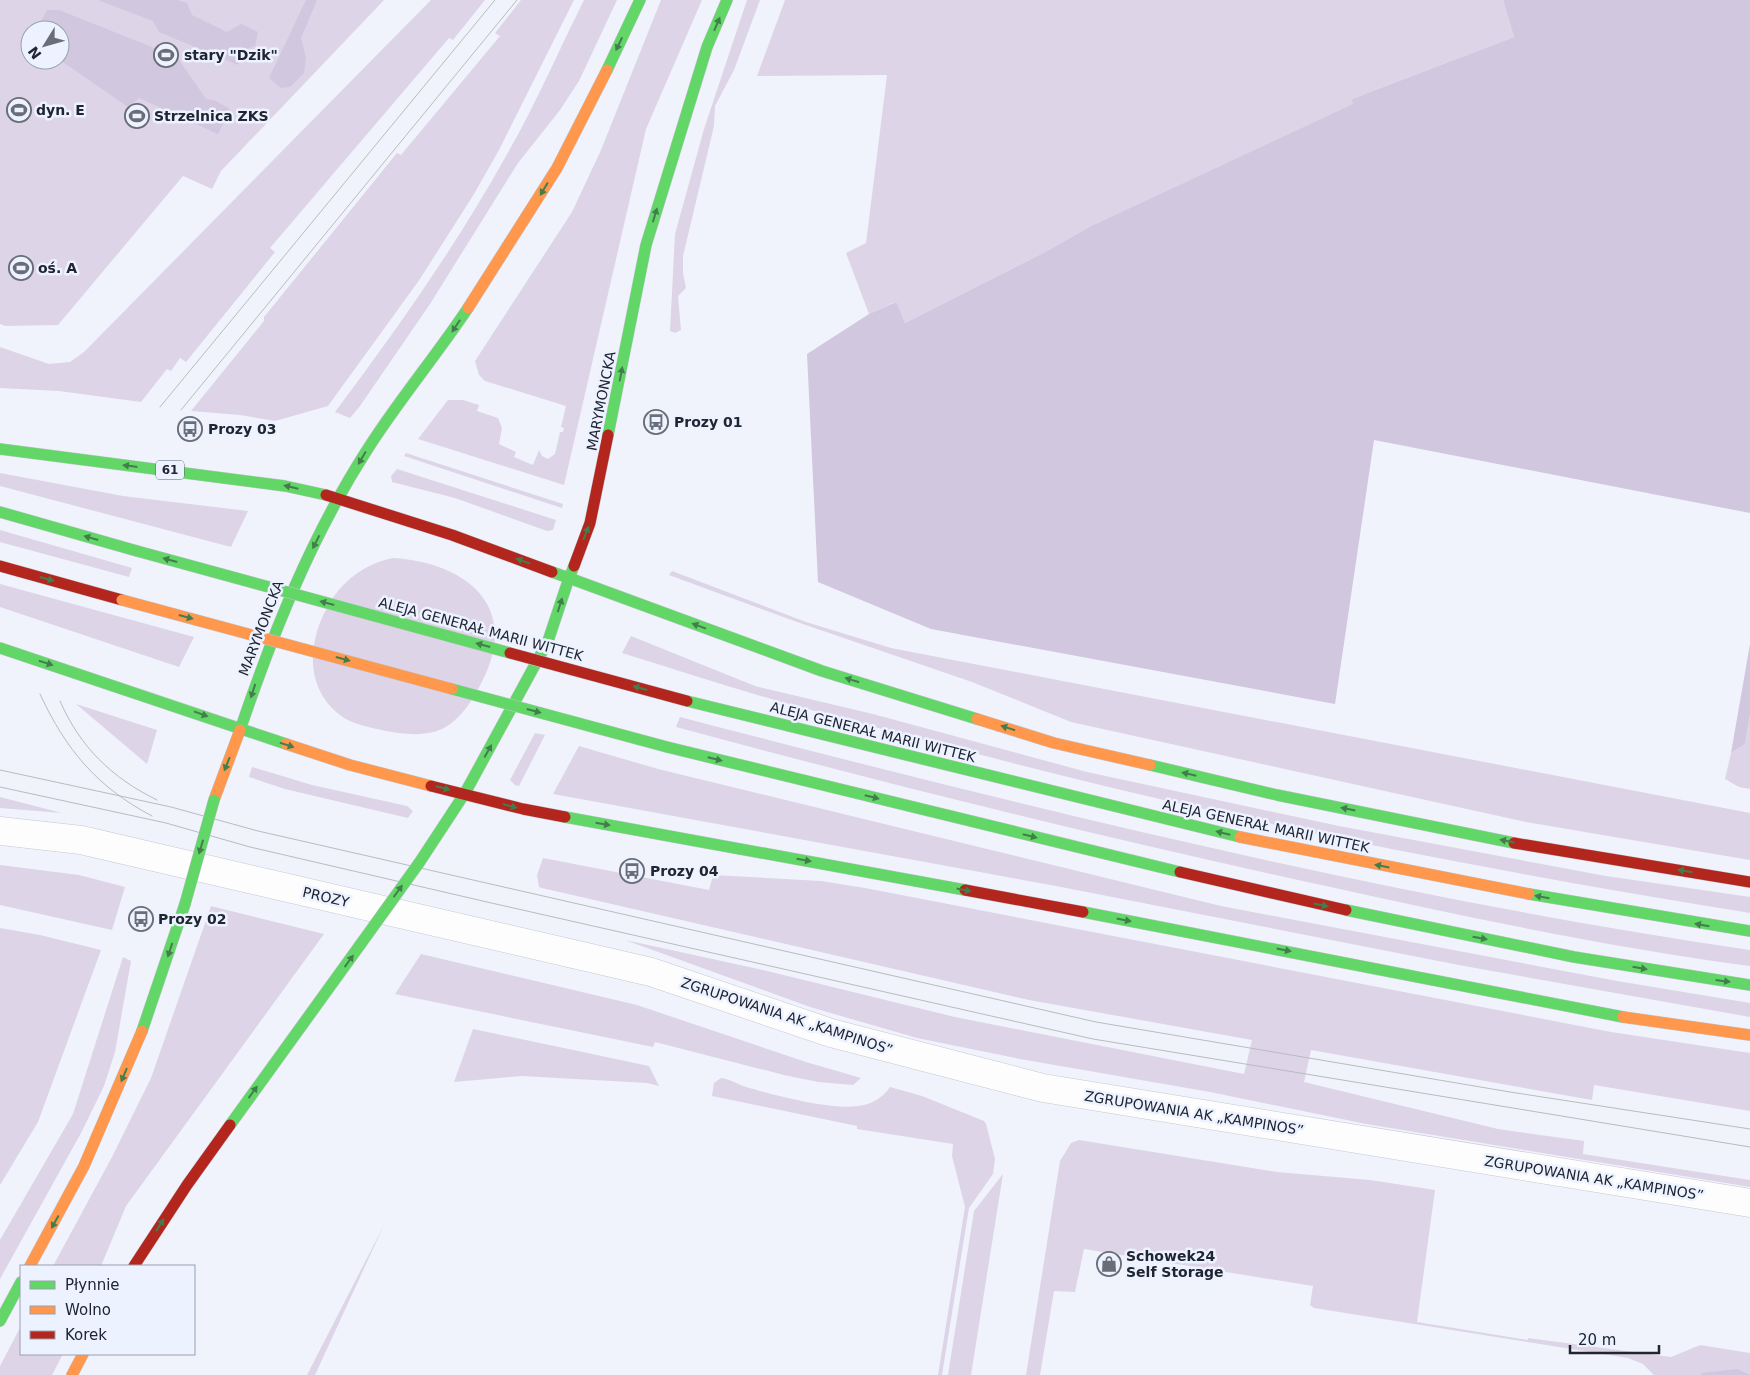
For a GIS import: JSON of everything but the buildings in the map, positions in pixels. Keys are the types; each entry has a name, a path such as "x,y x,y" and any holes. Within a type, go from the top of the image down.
{"main road":[{"name":"MARYMONCKA","path":"31,1265 84,1166 143,1030 185,904 214,800 240,730 263,659 293,586 338,498 366,451 456,326 543,190 593,101 640,0"},
{"name":"MARYMONCKA","path":"135,1265 187,1185 419,863 465,793 548,641 590,523 646,245 707,47 727,0"},
{"name":"61","path":"0,449 284,486 338,498"},
{"path":"338,498 452,535 822,671 1054,743 1277,795 1498,840 1750,882"},
{"name":"ALEJA GENERAŁ MARII WITTEK","path":"0,512 687,701 1252,840 1487,887 1750,931"},
{"path":"0,566 667,747 1239,888 1468,936 1696,978 1750,985"},
{"path":"0,648 195,712 240,730 350,765 540,812 1138,922 1613,1015 1750,1035"},
{"path":"0,1321 20,1284"},
{"path":"72,1375 82,1355"}],"street":[{"name":"PROZY","path":"0,831 80,840 651,972"},
{"name":"ZGRUPOWANIA AK „KAMPINOS”","path":"651,972 832,1033 1043,1088 1750,1203"}],"shaded area":[{"name":"Strzelnica ZKS","path":"0,0 384,0 221,171 212,189 183,176 58,325 5,326 0,324"},
{"path":"98,0 177,0 187,3 192,15 227,32 241,24 258,32 255,46 246,49 238,65 159,32 153,21"},
{"path":"306,0 317,0 301,38 306,58 304,73 290,87 281,88 269,78"},
{"path":"431,0 485,0 453,40 449,38 270,248 275,252 186,362 180,358 171,371 167,369 141,402 59,391 0,388 0,347 49,364 70,362 84,352"},
{"path":"521,0 574,0 499,150 474,194 420,279 328,406 275,421 240,415 191,411 264,321 264,317 397,153 401,155 500,36 495,33"},
{"path":"584,0 617,0 579,81 560,110 518,163 430,304 360,406 350,418 335,412 425,287 487,189 527,118"},
{"path":"661,0 702,0 646,129 564,485 418,439 448,400 463,400 479,405 477,411 498,418 502,428 499,444 516,452 514,457 533,465 539,450 542,456 548,459 555,454 560,432 563,432 564,428 561,427 566,406 485,381 479,375 475,361 572,212 601,150"},
{"path":"747,0 760,0 734,70 715,106 714,126 683,256 683,273 686,288 678,296 681,330 675,333 670,331 675,234 704,129"},
{"path":"785,0 1503,0 1514,37 1352,99 1354,104 1091,226 1047,251 905,323 895,302 869,314 846,253 866,243 887,75 757,76"},
{"path":"1503,0 1750,0 1750,513 1374,440 1335,704 931,629 818,582 807,354 869,314 896,302 905,323 1047,251 1091,226 1353,104 1352,99 1514,37"},
{"path":"47,10 59,10 177,57 206,99 214,100 230,109 218,134 139,98 128,107 70,67 70,20 42,20"},
{"path":"406,453 563,504 562,508 404,456"},
{"path":"397,469 556,520 553,530 547,531 455,498 392,482 391,476"},
{"path":"0,473 123,496 248,511 231,547 0,486"},
{"path":"0,530 132,568 129,577 0,542"},
{"path":"393,558 417,561 440,567 460,577 476,590 488,606 494,625 494,647 486,673 474,697 450,725 435,732 407,734 386,731 350,721 328,704 320,691 315,677 313,663 316,634 328,606 347,581 363,569"},
{"path":"672,571 806,622 891,648 1750,813 1750,860 1526,822 1071,722 972,682 797,622 669,575"},
{"path":"0,584 194,637 179,667 0,607"},
{"path":"631,636 755,686 873,714 1087,772 1339,826 1606,876 1750,897 1750,913 1548,879 1413,853 1279,826 1057,774 778,701 622,653"},
{"path":"1750,644 1750,715 1745,744 1731,753"},
{"path":"76,704 157,730 147,764"},
{"path":"1750,715 1750,789 1739,787 1725,779 1731,753 1745,744"},
{"path":"680,717 946,785 1212,848 1480,904 1615,929 1750,950 1750,966 1537,931 1244,868 838,770 676,727"},
{"path":"535,733 545,735 519,786 515,785 510,780"},
{"path":"579,746 658,769 1221,906 1617,981 1750,1003 1750,1017 1464,966 1056,886 553,794"},
{"path":"252,767 312,785 407,806 413,811 408,818 285,789 249,777"},
{"path":"0,797 62,813 0,808"},
{"path":"543,858 709,890 713,875 821,881 865,888 1611,1032 1750,1053 1750,1111 1594,1085 1592,1100 1311,1050 1304,1082 1498,1129 1584,1141 1583,1154 1750,1180 1750,1187 1366,1124 1210,1092 1020,1059 917,1038 810,1007 625,940 763,970 955,1017 1244,1074 1252,1040 1029,1000 542,888 539,887 537,875"},
{"path":"0,865 79,875 125,887 112,930 0,905"},
{"path":"211,906 324,934 126,1206 101,1265 54,1265 112,1157 151,1078"},
{"path":"0,928 40,935 101,950 38,1122 0,1185"},
{"path":"421,954 637,1005 806,1062 861,1078 853,1085 818,1082 655,1042 653,1047 395,994"},
{"path":"123,957 131,961 115,1052 104,1086 81,1133 0,1279 0,1240 73,1114"},
{"path":"473,1029 649,1066 659,1086 647,1083 522,1076 454,1082"},
{"path":"721,1078 786,1098 846,1107 872,1102 880,1098 890,1087 922,1096 984,1121 995,1159 993,1174 969,1208 942,1375 938,1375 965,1207 952,1156 953,1144 857,1129 857,1126 712,1096 714,1083"},
{"path":"1079,1140 1277,1172 1370,1180 1435,1190 1417,1322 1528,1340 1528,1338 1671,1357 1700,1345 1750,1353 1750,1375 1654,1375 1643,1364 1628,1358 1314,1308 1310,1305 1313,1286 1084,1249 1075,1292 1054,1291 1040,1375 1026,1375 1060,1161 1071,1143"},
{"path":"1003,1174 971,1375 948,1375 974,1211"},
{"path":"384,1225 315,1375 307,1375"},
{"path":"20,1328 20,1355 62,1355 52,1375 0,1375 0,1366"},
{"path":"1737,1369 1750,1375 1700,1375 1703,1373"}],"tram line":[{"path":"160,407 495,0"},
{"path":"181,410 517,0"},
{"path":"40,694 61,733 85,765 115,793 152,816"},
{"path":"60,701 77,733 99,760 126,782 157,800"},
{"path":"0,770 171,807 258,831 1096,1022 1510,1092 1750,1129"},
{"path":"0,787 166,823 250,847 487,902 1093,1039 1750,1147"}],"traffic: fast":[{"path":"607,70 640,0"},
{"path":"608,435 646,245 707,47 727,0"},
{"path":"240,730 280,622 328,517 379,432 468,308"},
{"path":"0,449 285,486 326,495"},
{"path":"0,512 137,551"},
{"path":"137,551 510,653"},
{"path":"574,566 569,578 822,671 977,719"},
{"path":"465,793 548,641 569,578 552,572"},
{"path":"0,648 286,744"},
{"path":"452,689 667,747"},
{"path":"687,701 1240,837"},
{"path":"667,747 1180,872"},
{"path":"1150,765 1277,795 1514,843"},
{"path":"419,863 465,793"},
{"path":"185,904 214,800"},
{"path":"565,817 965,890"},
{"path":"360,945 419,863"},
{"path":"1529,894 1750,931"},
{"path":"142,1031 185,904"},
{"path":"1346,910 1574,957 1750,985"},
{"path":"1083,912 1623,1017"},
{"path":"230,1125 360,945"},
{"path":"0,1321 20,1284"}],"traffic: slow":[{"path":"468,308 557,168 607,70"},
{"path":"122,600 452,689"},
{"path":"977,719 1054,743 1150,765"},
{"path":"214,800 240,730"},
{"path":"286,744 350,765 431,786"},
{"path":"1240,837 1529,894"},
{"path":"1623,1017 1750,1035"},
{"path":"31,1265 84,1166 142,1031"},
{"path":"72,1375 82,1355"}],"traffic: jam":[{"path":"574,566 590,523 608,435"},
{"path":"326,495 452,535 552,572"},
{"path":"0,566 122,600"},
{"path":"510,653 687,701"},
{"path":"431,786 523,809 565,817"},
{"path":"1514,843 1750,882"},
{"path":"1180,872 1346,910"},
{"path":"965,890 1083,912"},
{"path":"135,1265 187,1185 230,1125"}],"place":[{"name":"stary \"Dzik\"","path":"166,55"},
{"name":"dyn. E","path":"19,110"},
{"name":"Strzelnica ZKS","path":"137,116"},
{"name":"oś. A","path":"21,268"},
{"name":"Prozy 01","path":"656,422"},
{"name":"Prozy 03","path":"190,429"},
{"name":"Prozy 04","path":"632,871"},
{"name":"Prozy 02","path":"141,919"},
{"name":"Schowek24 Self Storage","path":"1109,1264"}]}
